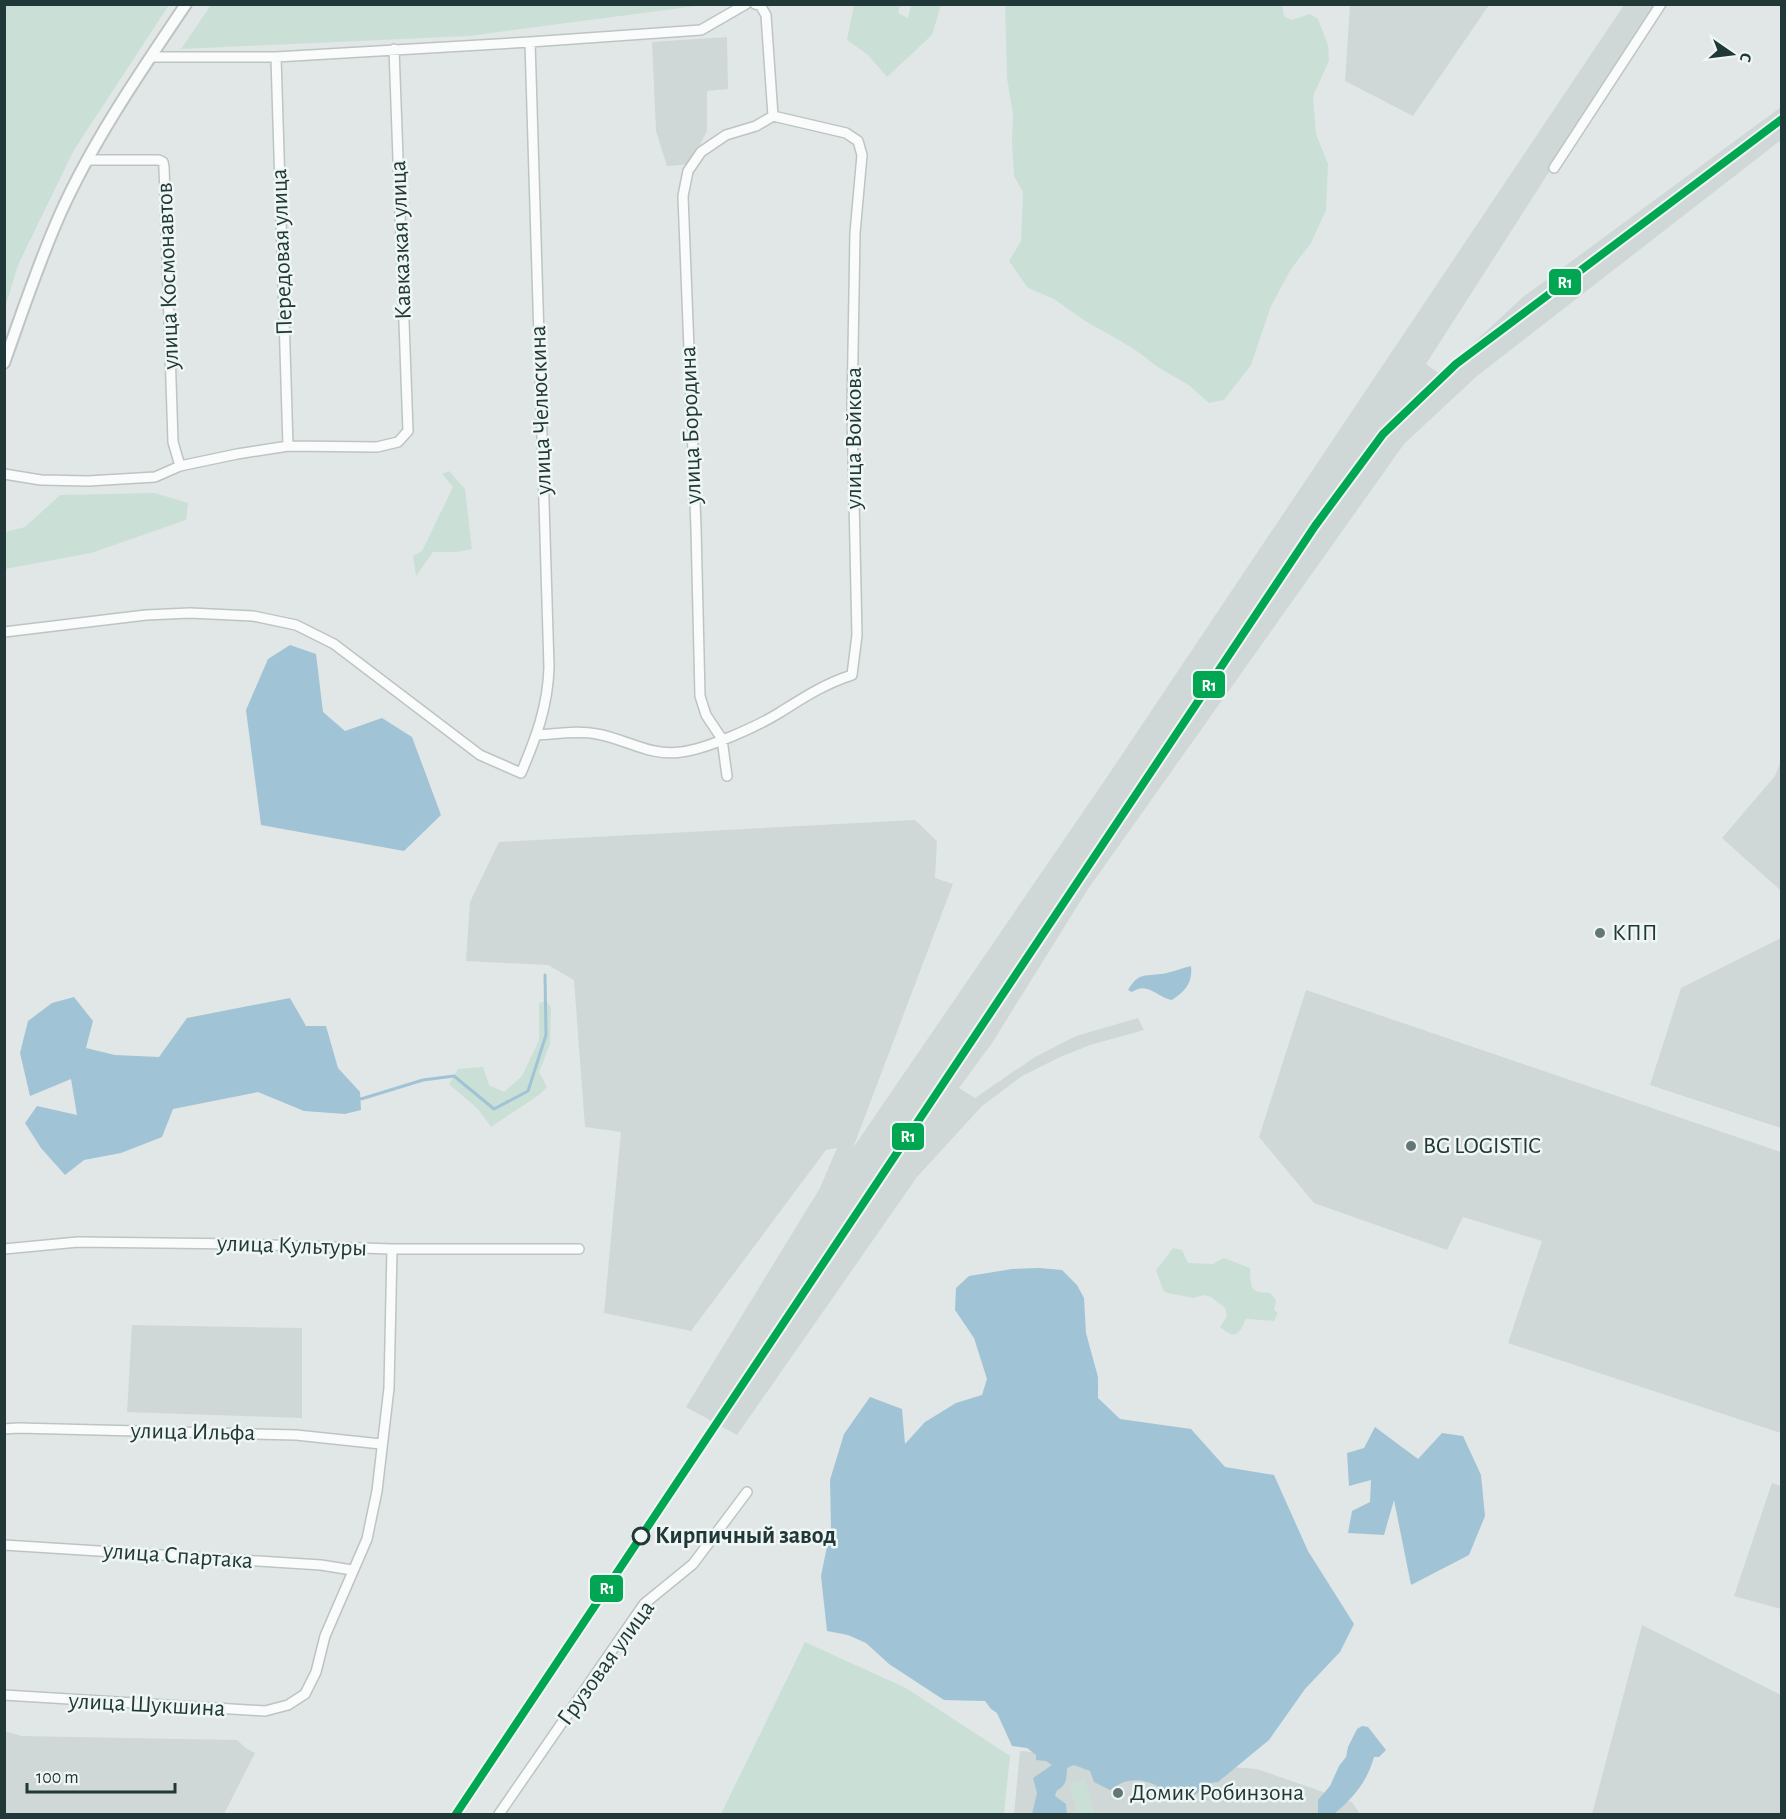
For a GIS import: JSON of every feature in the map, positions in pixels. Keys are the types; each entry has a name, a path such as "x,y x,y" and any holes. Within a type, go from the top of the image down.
{"street":[{"path":"4,363 61,212 87,160 186,4"},
{"path":"151,57 276,57 701,30 746,4"},
{"path":"755,4 760,5 766,15 773,116"},
{"path":"1554,168 1661,4"},
{"name":"улица Челюскина","path":"4,632 146,615 190,613 253,616 296,625 334,644 480,755 521,773 537,735 545,707 549,667 530,42"},
{"name":"Кавказкая улица","path":"288,447 377,447 398,442 408,431 394,49"},
{"name":"Передовая улица","path":"276,57 288,447"},
{"name":"улица Войкова","path":"723,739 777,714 819,688 852,675 856,635 852,410 855,233 862,155 858,141 846,133 773,116"},
{"name":"улица Бородина","path":"727,776 723,739 706,715 700,696 683,196 688,171 701,152 726,135 756,126 773,116"},
{"name":"улица Космонавтов","path":"87,160 159,160 163,162 174,442 180,466"},
{"path":"4,474 41,480 88,482 154,477 180,466 237,454 288,447"},
{"path":"537,735 597,734 664,754 701,748 723,739"},
{"name":"улица Культуры","path":"4,1249 78,1242 392,1249 579,1249"},
{"path":"352,1569 366,1539 377,1491 389,1388 392,1249"},
{"name":"улица Ильфа","path":"4,1430 18,1428 296,1435 381,1444"},
{"name":"Грузовая улица","path":"499,1815 644,1604 693,1564 747,1492"},
{"name":"улица Спартака","path":"4,1545 321,1565 352,1569"},
{"name":"улица Шукшина","path":"4,1695 265,1711 288,1705 305,1694 352,1569"}],"shaded area":[{"path":"1350,4 1489,5 1413,116 1345,81"},
{"path":"1624,5 1656,5 1426,364 1440,374 1523,297 1781,107 1781,140 1477,376 1404,444 1088,889 992,1043 959,1088 975,1098 1035,1057 1076,1036 1138,1018 1144,1030 1090,1045 1060,1057 1022,1076 982,1106 917,1177 737,1435 686,1407 820,1188 837,1148 826,1150 691,1331 604,1313 621,1132 585,1127 574,980 548,965 466,961 470,902 499,842 915,820 937,841 935,878 953,884 853,1148 1109,774"},
{"path":"727,37 728,89 707,91 707,131 690,164 667,166 656,131 652,42"},
{"path":"1781,761 1781,891 1722,838 1775,776"},
{"path":"1781,938 1781,1128 1650,1085 1681,988"},
{"path":"1306,990 1781,1152 1781,1433 1508,1343 1542,1241 1463,1217 1447,1250 1314,1203 1259,1137"},
{"path":"132,1325 302,1328 302,1418 127,1412"},
{"path":"1772,1483 1781,1486 1781,1609 1734,1596"},
{"path":"1642,1625 1781,1695 1781,1814 1592,1814"},
{"path":"5,1731 21,1736 237,1740 255,1753 224,1814 5,1814"},
{"path":"1020,1751 1257,1769 1352,1802 1360,1814 1014,1814"}],"green space":[{"path":"5,4 169,5 74,150 18,265 5,308"},
{"path":"1282,4 1284,16 1292,20 1310,14 1318,19 1328,45 1329,61 1313,96 1316,134 1328,164 1326,210 1311,243 1291,269 1271,306 1251,365 1224,400 1209,403 1190,386 1119,340 1085,321 1054,299 1028,288 1009,261 1021,241 1023,192 1014,176 1013,115 1007,78 1005,5"},
{"path":"211,5 704,5 469,36 181,49"},
{"path":"854,5 900,5 898,13 908,18 911,5 941,5 932,35 887,77 868,55 847,40"},
{"path":"449,471 465,489 472,549 457,552 433,552 416,576 413,556 422,551 453,487 442,474"},
{"path":"155,493 188,503 186,520 91,553 5,569 5,532 25,527 60,495"},
{"path":"546,1001 551,1007 550,1044 539,1072 547,1087 539,1095 491,1127 478,1109 449,1084 458,1069 483,1067 489,1085 504,1092 522,1076 539,1040 539,1003"},
{"path":"1173,1248 1182,1250 1188,1263 1213,1264 1224,1258 1250,1268 1253,1288 1270,1293 1276,1300 1274,1310 1278,1313 1274,1321 1246,1319 1239,1332 1233,1335 1220,1327 1227,1316 1225,1308 1211,1297 1203,1295 1194,1298 1167,1293 1163,1290 1156,1270"},
{"path":"805,1642 906,1688 1010,1756 1004,1814 721,1814"},
{"path":"1085,1780 1095,1814 1078,1814 1069,1785"}],"water":[{"path":"290,645 316,654 323,712 345,731 382,718 412,737 441,815 404,851 261,825 246,710 268,659"},
{"path":"1191,966 1191,977 1187,986 1172,1000 1143,988 1132,992 1128,990 1142,976"},
{"path":"74,997 93,1021 86,1048 115,1055 159,1057 187,1018 290,998 306,1026 326,1026 338,1068 360,1092 361,1110 345,1114 304,1111 258,1092 173,1109 162,1137 121,1153 84,1160 65,1175 41,1148 25,1123 37,1106 77,1115 71,1079 30,1096 20,1053 28,1021 52,1003"},
{"path":"1012,1269 1062,1270 1077,1285 1084,1298 1086,1333 1098,1377 1098,1398 1120,1419 1191,1429 1225,1467 1274,1475 1308,1551 1354,1624 1340,1652 1305,1689 1269,1740 1218,1782 1201,1784 1198,1793 1188,1798 1175,1799 1152,1783 1135,1780 1118,1784 1110,1790 1094,1782 1090,1771 1074,1765 1067,1768 1065,1781 1055,1796 1066,1804 1067,1814 1032,1814 1037,1793 1033,1778 1052,1765 1046,1761 1036,1760 1036,1755 1027,1748 1012,1746 997,1713 985,1701 944,1700 889,1664 866,1643 848,1635 827,1631 821,1576 831,1527 830,1480 844,1434 870,1397 902,1409 905,1444 925,1422 956,1403 982,1395 987,1379 974,1338 955,1310 956,1288 969,1276"},
{"path":"1375,1427 1418,1459 1442,1433 1463,1436 1481,1475 1485,1516 1469,1555 1411,1585 1394,1500 1384,1535 1348,1533 1352,1511 1370,1502 1371,1480 1349,1486 1347,1453 1364,1448"},
{"path":"1362,1726 1368,1727 1386,1750 1379,1757 1374,1757 1364,1782 1341,1808 1334,1814 1318,1814 1318,1800 1330,1786 1346,1757 1357,1729"}],"waterway":[{"path":"357,1097 361,1099 423,1080 454,1076 494,1109 528,1091 546,1035 545,975"}],"transit line":[{"name":"R1","path":"456,1814 1315,526 1383,434 1456,364 1782,119"}],"place":[{"name":"КПП","path":"1600,933"},
{"name":"BG LOGISTIC","path":"1411,1146"},
{"name":"Кирпичный завод","path":"641,1536"},
{"name":"Домик Робинзона","path":"1118,1793"}]}
